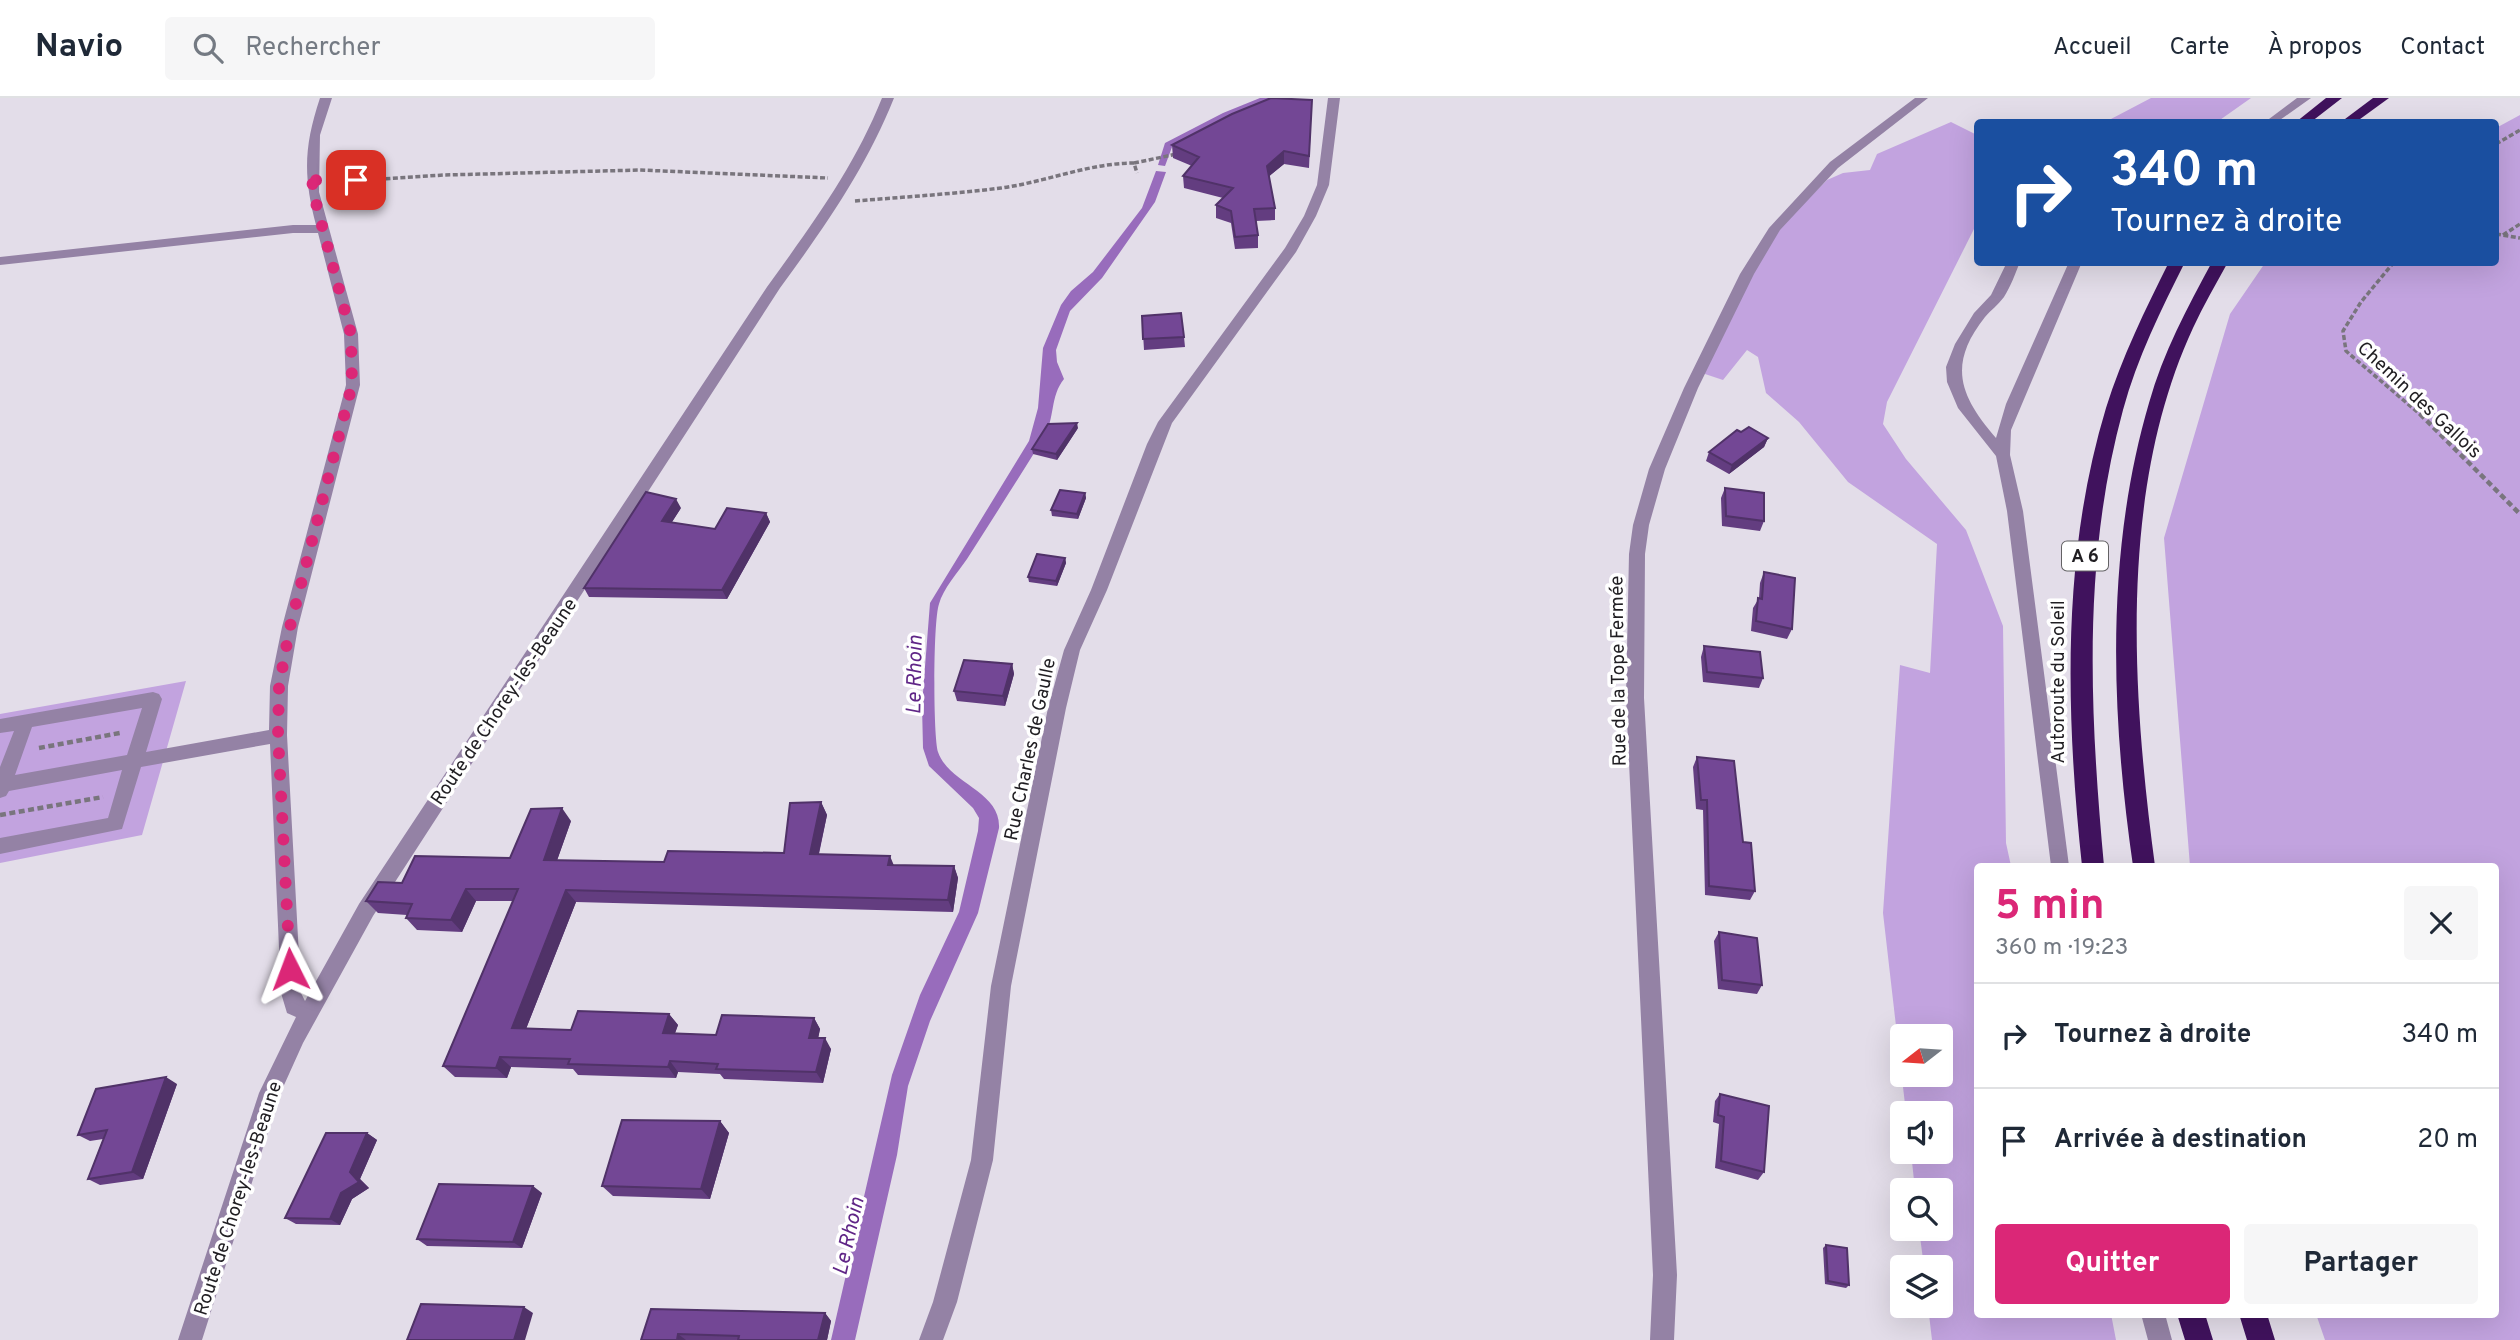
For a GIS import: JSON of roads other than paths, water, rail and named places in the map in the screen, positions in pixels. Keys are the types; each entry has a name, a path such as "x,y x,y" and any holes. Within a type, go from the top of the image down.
{"highway":[{"path":"2307,119 2335,98"},
{"path":"2352,119 2382,98"},
{"name":"Autoroute du Soleil","path":"2093,863 2080,700 2081,617 2090,518 2106,433 2121,384 2149,316 2176,266"},
{"name":"A 6","path":"2144,863 2132,758 2128,667 2134,519 2148,445 2168,371 2196,307 2218,266"},
{"path":"2193,1318 2199,1340"},
{"path":"2254,1318 2261,1340"}],"street":[{"path":"309,1013 294,1006 291,993 278,735 279,686 290,627 352,385 351,334 313,192 314,135 326,98"},
{"name":"Route de Chorey-les-Beaune","path":"190,1340 270,1093 309,1013 366,909 774,287 836,201 875,133 888,98"},
{"name":"Rue Charles de Gaulle","path":"931,1340 944,1302 982,1160 1001,986 1057,708 1072,650 1099,590 1154,444 1165,422 1291,249 1310,216 1323,185 1334,98"},
{"name":"Rue de la Tope Fermée","path":"1661,1340 1665,1275 1635,698 1636,593 1641,525 1657,469 1691,388 1746,274 1774,228 1834,165 1922,98"},
{"path":"2274,119 2305,98"},
{"path":"0,261 293,229 323,229"},
{"path":"2003,455 1978,426 1959,397 1955,387 1954,365 1957,353 1981,313 1994,301 2012,266"},
{"path":"2060,863 2015,511 2003,455 2004,430 2013,404 2074,266"},
{"path":"0,726 153,699 115,824 0,846"},
{"path":"1,787 26,721"},
{"path":"1,787 278,735"},
{"path":"2154,1318 2160,1340"}],"water label":[{"name":"Le Rhoin","path":"914,675"},
{"name":"Le Rhoin","path":"848,1236"}]}
